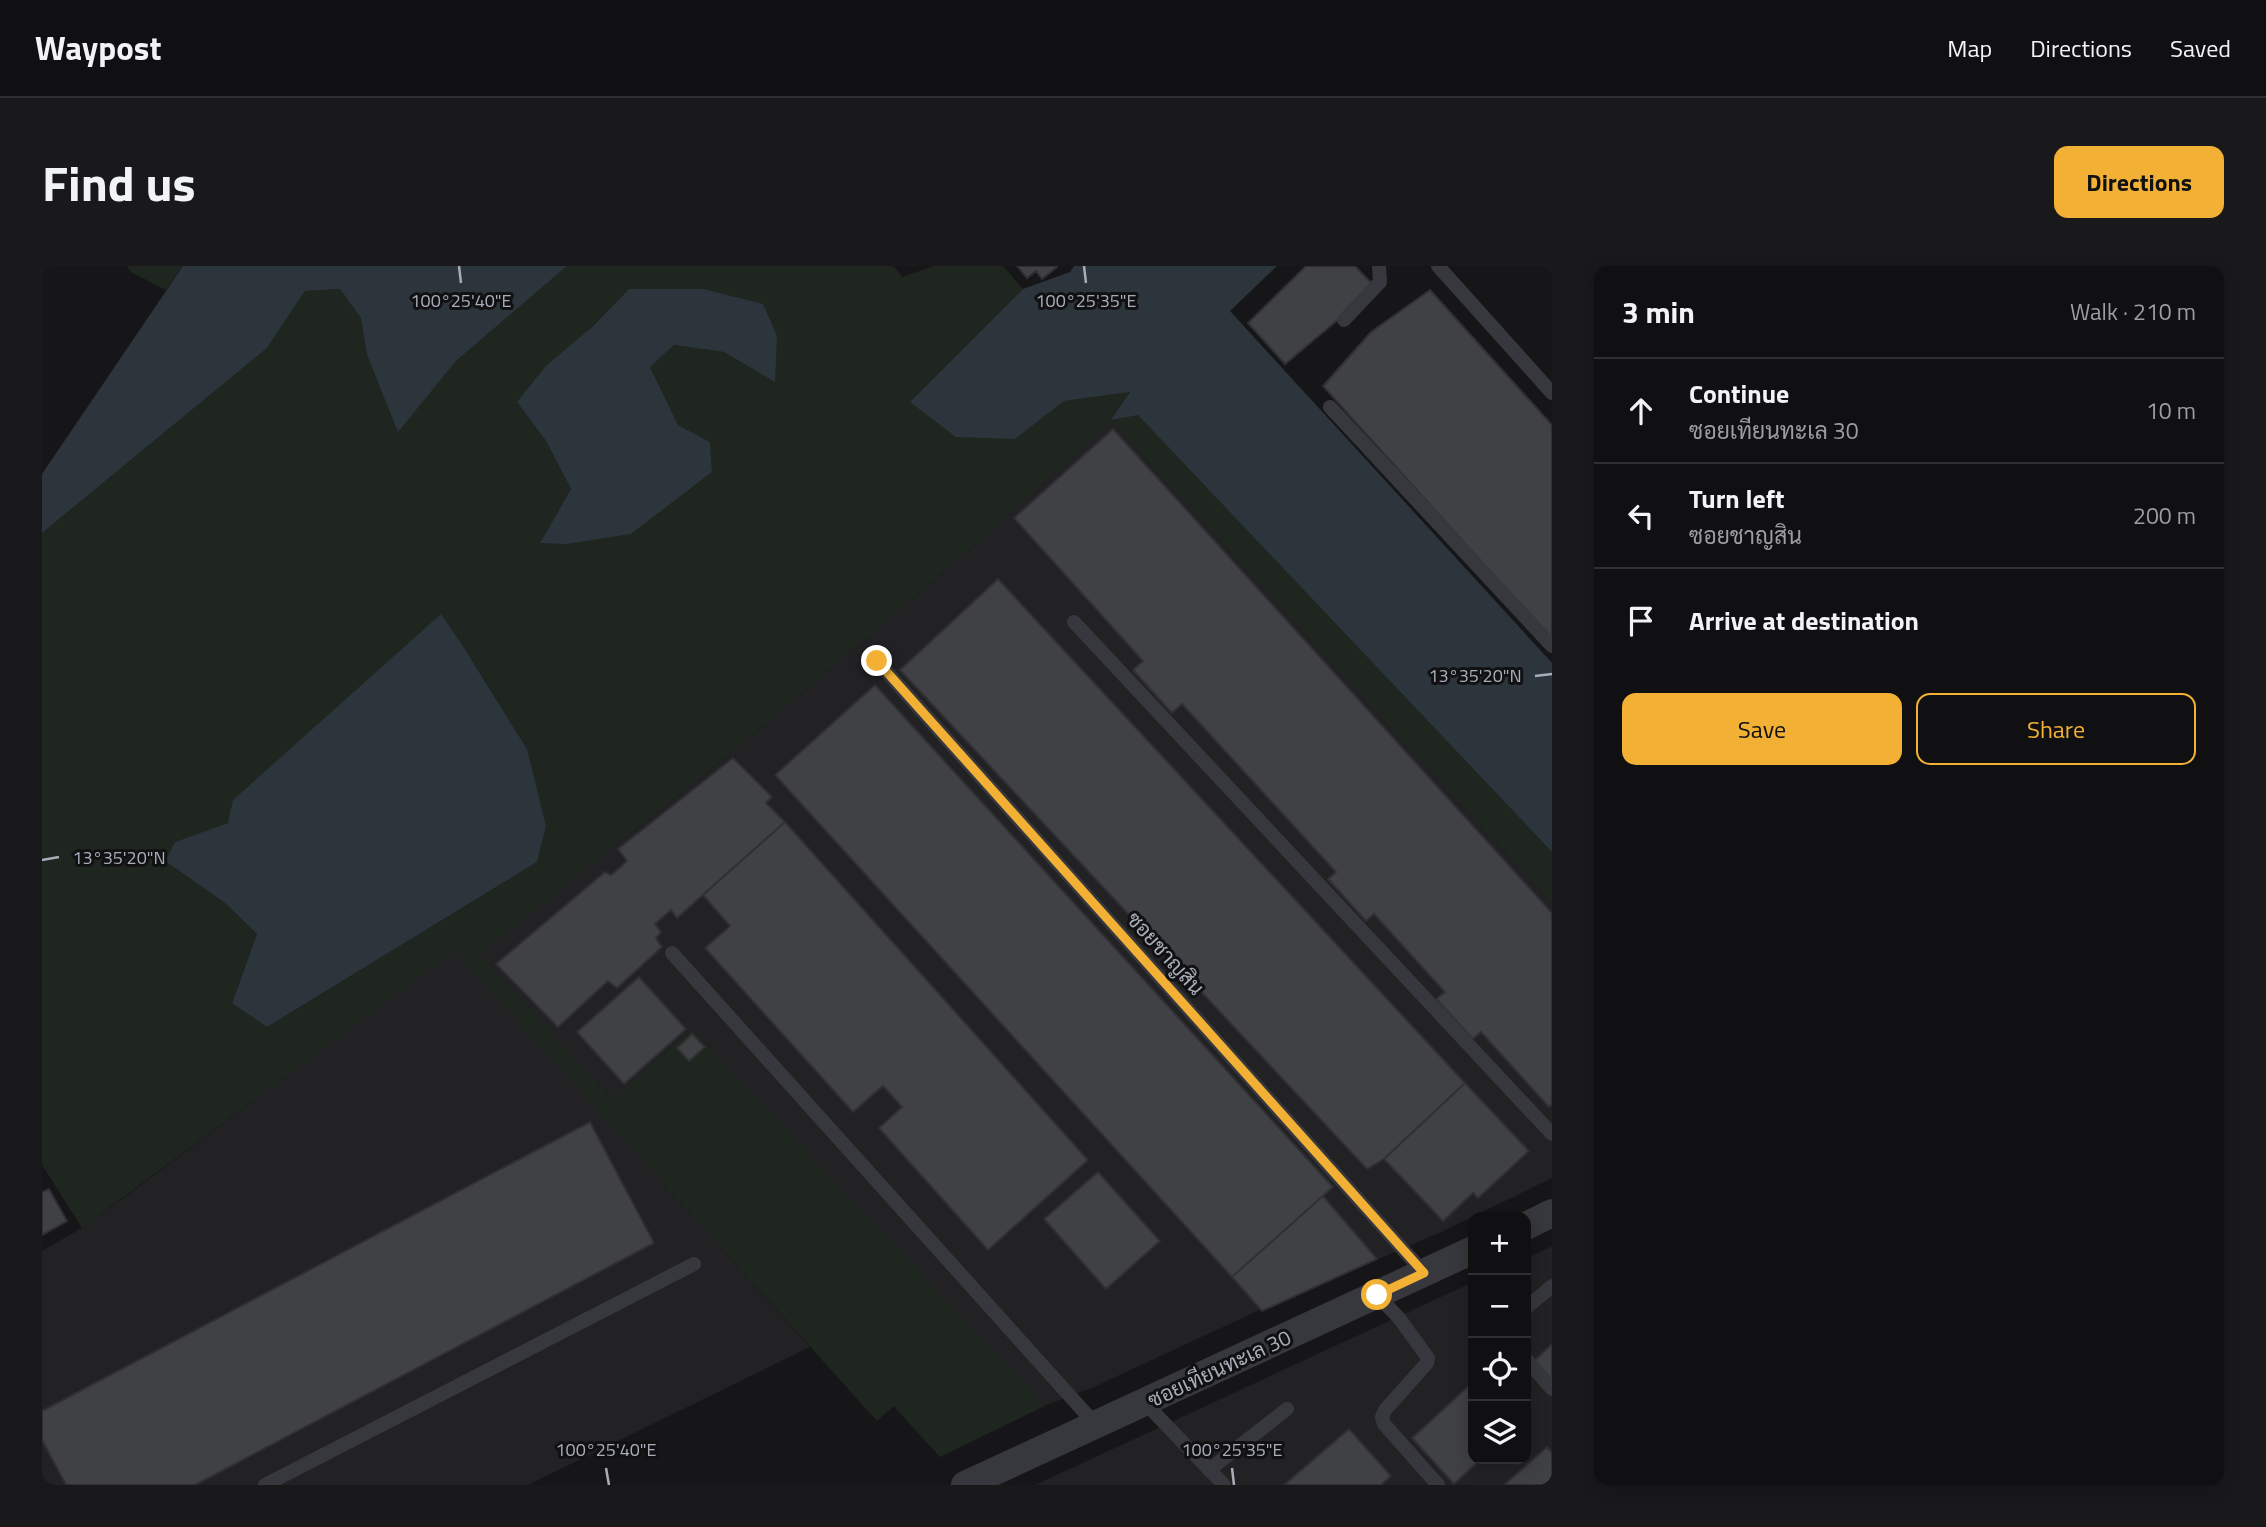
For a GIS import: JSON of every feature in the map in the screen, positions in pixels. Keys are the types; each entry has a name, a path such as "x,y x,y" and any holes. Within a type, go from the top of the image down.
{"street":[{"path":"1531,1224 1552,1213"},
{"name":"ซอยเทียนทะเล 30","path":"965,1485 1468,1252"}],"lane":[{"path":"1344,320 1380,282 1379,266"},
{"path":"1438,266 1552,393"},
{"path":"1330,407 1552,646"},
{"path":"1074,622 1552,1135"},
{"name":"ซอยชาญสิน","path":"877,661 1424,1273"},
{"path":"672,953 1096,1425"},
{"path":"265,1485 694,1264"},
{"path":"1531,1301 1552,1286"},
{"path":"1377,1295 1406,1327 1428,1358 1427,1363 1385,1410 1382,1417 1384,1424 1438,1485"},
{"path":"1531,1365 1552,1389"},
{"path":"1145,1403 1224,1485"},
{"path":"1209,1470 1287,1409"}],"shaded area":[{"path":"127,266 183,266 166,290 131,272"},
{"path":"183,266 567,266 456,361 398,432 367,355 361,318 340,289 305,291 267,348 42,533 42,474"},
{"path":"567,266 894,266 902,277 934,266 1003,266 1023,289 910,402 1014,439 1064,401 1130,392 1112,420 1138,414 1552,852 1552,904 1111,421 982,539 737,748 480,954 612,1099 692,1029 1045,1406 940,1457 894,1406 877,1421 454,951 82,1228 42,1165 42,533 267,348 305,291 340,289 361,318 367,355 398,431 456,361","holes":["629,289 774,381 724,352 674,345 650,367 678,425 710,442 712,472 631,534 540,543 571,489 546,441 517,402","441,614 527,749 537,862 267,1027 232,1002 257,934 225,903 165,861 175,842 229,823"]},
{"path":"1074,266 1277,266 1230,311 1552,663 1552,852 1138,415 1111,420 1130,392 1064,401 1015,439 956,437 910,402 1023,289 1070,272"},
{"path":"629,289 703,289 763,304 777,336 775,382 724,352 674,345 650,367 678,425 710,442 712,472 631,534 566,544 540,543 571,489 546,441 517,402 546,366 592,327"},
{"path":"1111,420 1552,904 1552,1178 1482,1212 1468,1212 1468,1219 1441,1232 1253,1313 1094,1387 1033,1410 940,1457 479,954 737,748 982,539"},
{"path":"441,614 527,749 546,826 537,862 267,1027 232,1003 257,934 225,903 165,861 175,842 228,823 233,800"},
{"path":"454,950 810,1347 528,1485 42,1485 42,1251 82,1228"},
{"path":"1552,1246 1552,1485 1035,1485 1468,1284 1468,1464 1531,1464 1531,1256"}],"building":[{"path":"1017,266 1057,267 1042,279 1036,271 1027,278"},
{"path":"1306,266 1355,266 1376,288 1285,364 1248,323"},
{"path":"1430,290 1552,425 1552,640 1323,386 1371,332"},
{"path":"1113,429 1552,913 1552,1104 1549,1107 1481,1032 1473,1039 1436,999 1445,992 1374,914 1366,921 1328,879 1336,872 1182,704 1172,713 1133,670 1143,661 1014,518"},
{"path":"998,579 1465,1083 1384,1159 1367,1169 900,670"},
{"path":"875,685 1333,1187 1232,1277 775,775"},
{"path":"733,758 772,797 766,803 785,822 677,918 671,910 655,924 661,932 656,938 662,947 617,988 608,981 558,1027 496,964 605,872 611,875 627,861 618,849"},
{"path":"785,822 1088,1160 988,1250 879,1128 902,1107 883,1086 853,1112 705,948 730,926 703,895"},
{"path":"639,977 686,1029 624,1084 577,1032"},
{"path":"692,1034 705,1047 689,1061 677,1048"},
{"path":"1465,1083 1529,1151 1478,1198 1473,1193 1443,1221 1384,1159"},
{"path":"590,1122 654,1243 195,1485 66,1485 42,1440 42,1411"},
{"path":"1098,1172 1160,1241 1106,1289 1044,1219"},
{"path":"49,1189 67,1221 42,1235 42,1192"},
{"path":"1323,1196 1377,1259 1262,1311 1232,1277"},
{"path":"1552,1344 1552,1380 1534,1361"},
{"path":"1468,1387 1468,1464 1476,1464 1454,1484 1412,1438"},
{"path":"1349,1429 1391,1476 1381,1485 1284,1485"},
{"path":"1547,1447 1552,1453 1552,1485 1504,1485 1531,1464"}],"route":[{"path":"877,661 1424,1273 1377,1295"}]}
